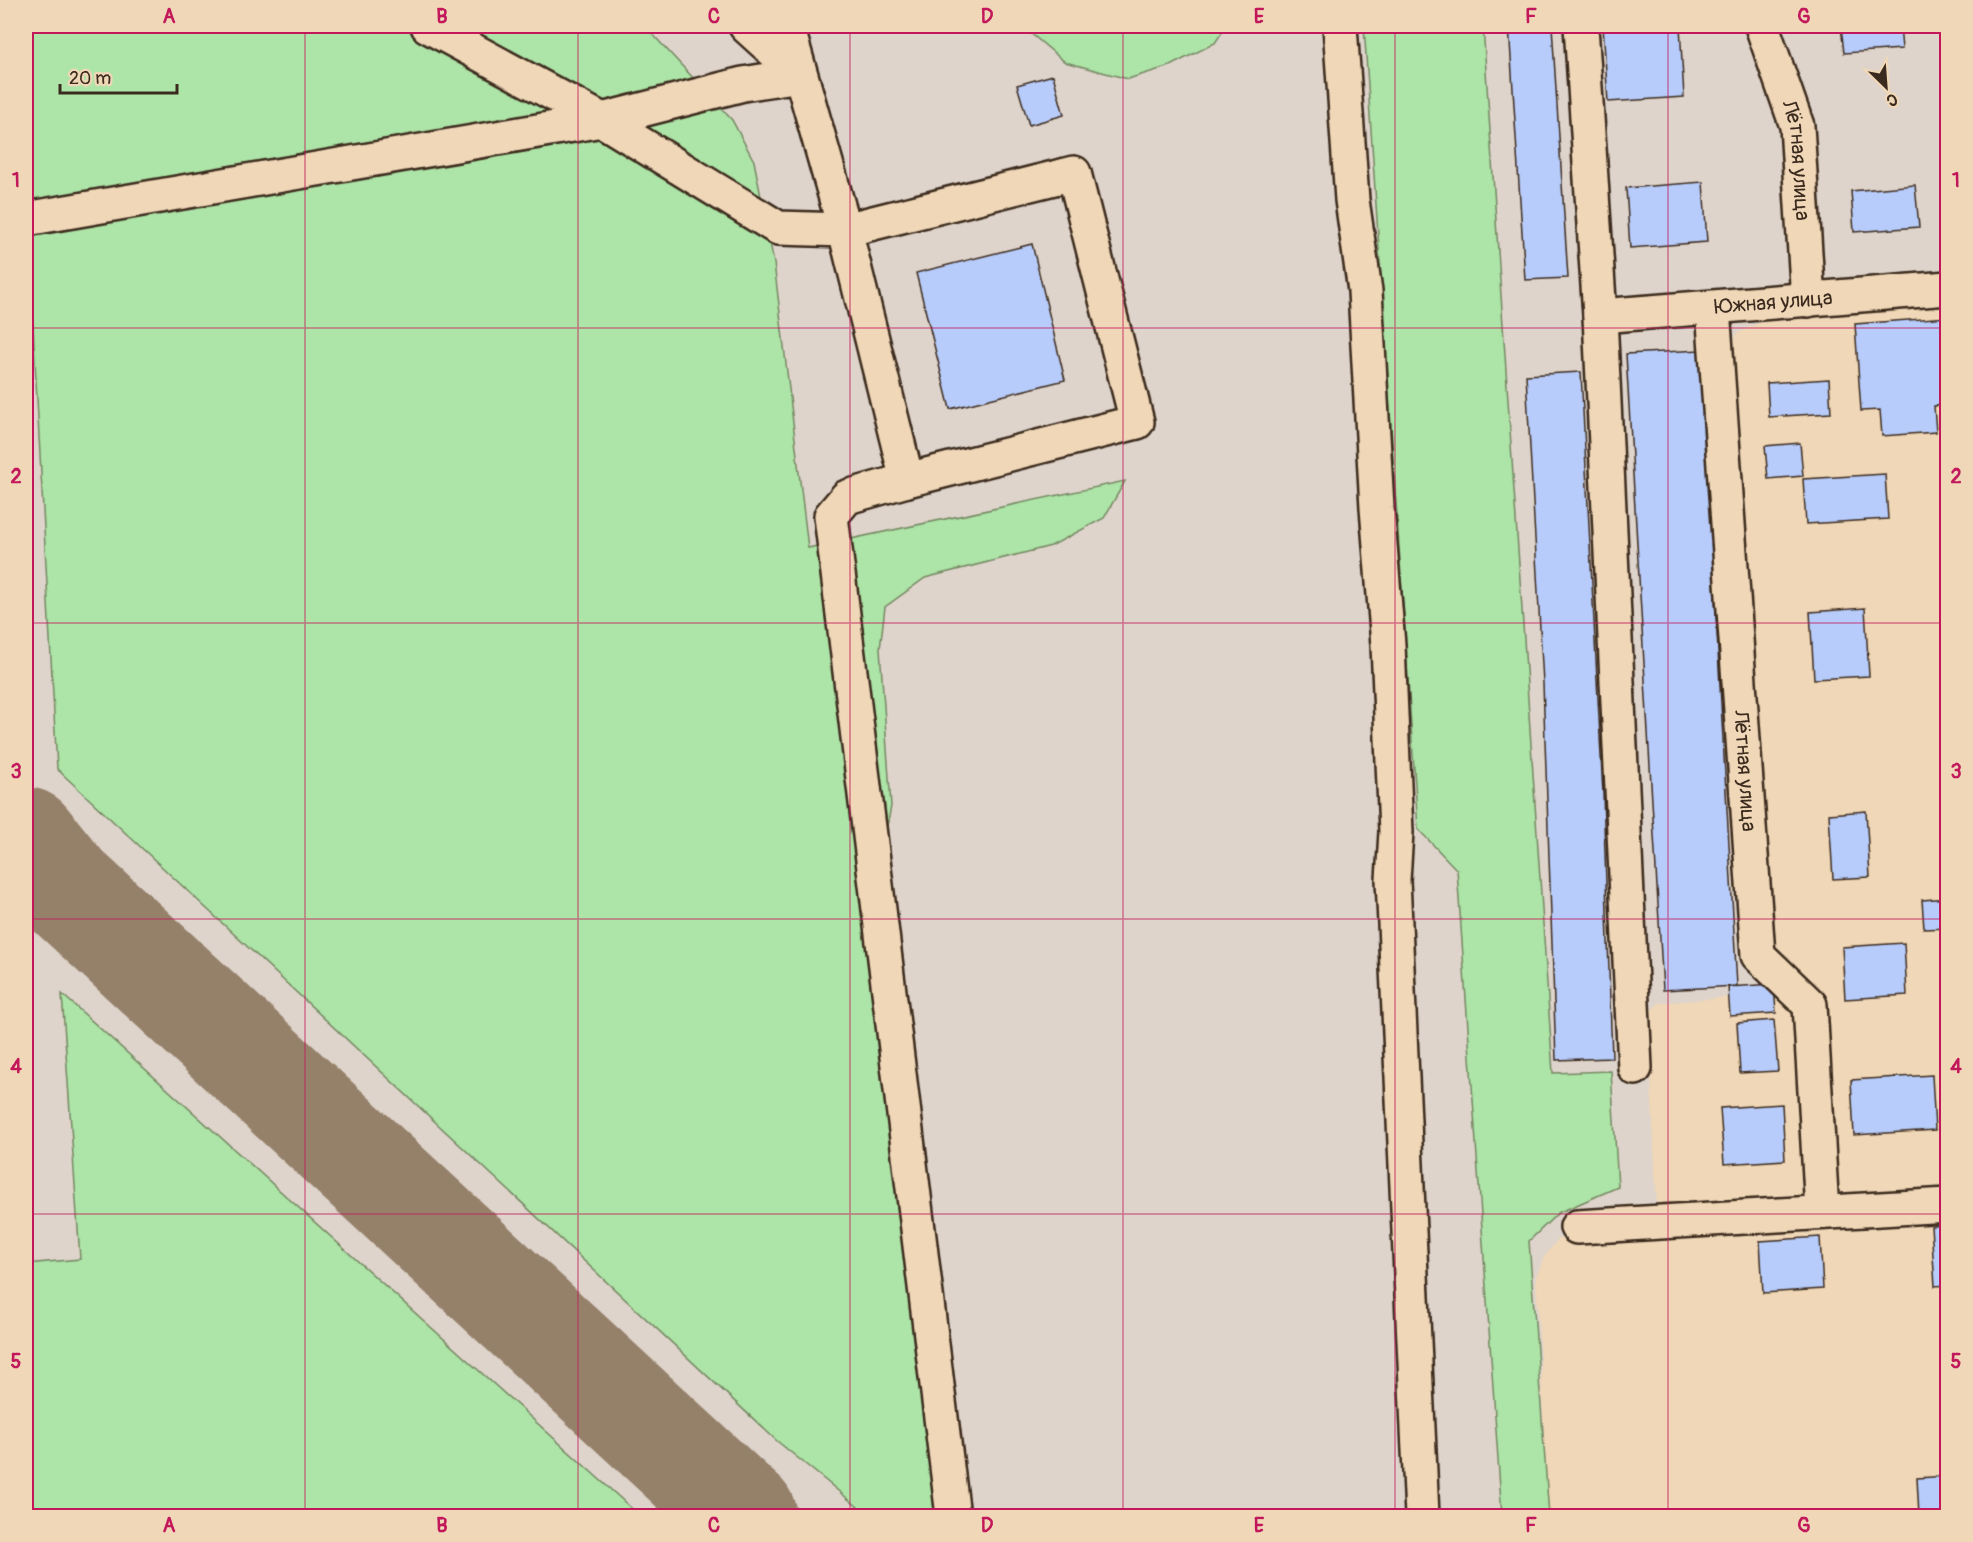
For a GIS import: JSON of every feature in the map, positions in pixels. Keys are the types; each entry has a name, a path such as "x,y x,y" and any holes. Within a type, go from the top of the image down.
{"street":[{"path":"428,26 602,120 778,228 845,230 1074,173 1137,422 847,497 831,516 953,1516"},
{"path":"746,26 801,75"},
{"path":"786,26 845,230 907,480"},
{"path":"1340,26 1352,200 1365,291 1388,656 1396,832 1393,880 1422,1516"},
{"path":"1581,26 1600,316 1635,1068"},
{"name":"Лётная улица","path":"1762,26 1797,126 1808,300"},
{"path":"26,219 602,120 743,84 801,75"},
{"name":"Южная улица","path":"1600,316 1947,288"},
{"name":"Лётная улица","path":"1713,308 1758,955 1810,1005 1822,1212"},
{"path":"1577,1227 1947,1205"}],"shaded area":[{"path":"26,26 1947,26 1947,305 1763,321 1738,333 1730,345 1770,994 1659,1003 1648,1013 1657,1214 1558,1239 1544,1257 1536,1277 1548,1516 26,1516"}],"green space":[{"path":"26,26 645,26 732,120 754,161 774,263 808,548 1125,481 1104,518 1051,546 925,578 885,607 880,649 891,806 886,833 966,1516 869,1516 777,1441 57,769 26,195"},
{"path":"1022,26 1226,26 1215,43 1170,66 1128,79 1065,62"},
{"path":"1364,26 1483,26 1553,1073 1611,1071 1618,1187 1558,1213 1529,1241 1549,1516 1502,1516 1457,870 1418,829"},
{"path":"62,994 640,1516 26,1516 26,1264 80,1259"}],"building":[{"path":"1509,26 1552,26 1568,278 1525,280"},
{"path":"1603,26 1680,26 1684,97 1608,102"},
{"path":"1841,26 1900,26 1902,49 1844,53"},
{"path":"1053,75 1064,115 1029,125 1017,85"},
{"path":"1944,104 1948,104 1948,143 1947,143"},
{"path":"1703,182 1707,242 1630,248 1626,188"},
{"path":"1915,185 1919,227 1854,232 1851,191"},
{"path":"1032,244 1065,380 950,409 916,273"},
{"path":"1948,317 1948,405 1934,406 1936,432 1882,436 1880,410 1861,411 1855,324"},
{"path":"1701,350 1737,986 1663,990 1626,354"},
{"path":"1581,372 1603,794 1612,1058 1556,1060 1543,683 1526,375"},
{"path":"1829,379 1831,413 1769,417 1767,383"},
{"path":"1800,443 1803,476 1768,479 1765,446"},
{"path":"1885,474 1888,519 1806,524 1803,479"},
{"path":"1865,608 1869,676 1814,679 1810,612"},
{"path":"1866,811 1870,877 1833,879 1829,814"},
{"path":"1948,898 1948,928 1924,929 1922,900"},
{"path":"1904,943 1907,995 1845,999 1842,947"},
{"path":"1774,984 1776,1013 1730,1016 1728,987"},
{"path":"1774,1020 1778,1071 1740,1073 1737,1023"},
{"path":"1932,1075 1935,1130 1854,1135 1851,1080"},
{"path":"1782,1104 1785,1160 1724,1164 1720,1108"},
{"path":"1948,1225 1948,1285 1935,1286 1931,1226"},
{"path":"1820,1237 1823,1289 1763,1293 1760,1241"},
{"path":"1948,1476 1948,1516 1919,1516 1917,1478"}],"taxiway":[{"path":"26,840 64,887 744,1516"}]}
